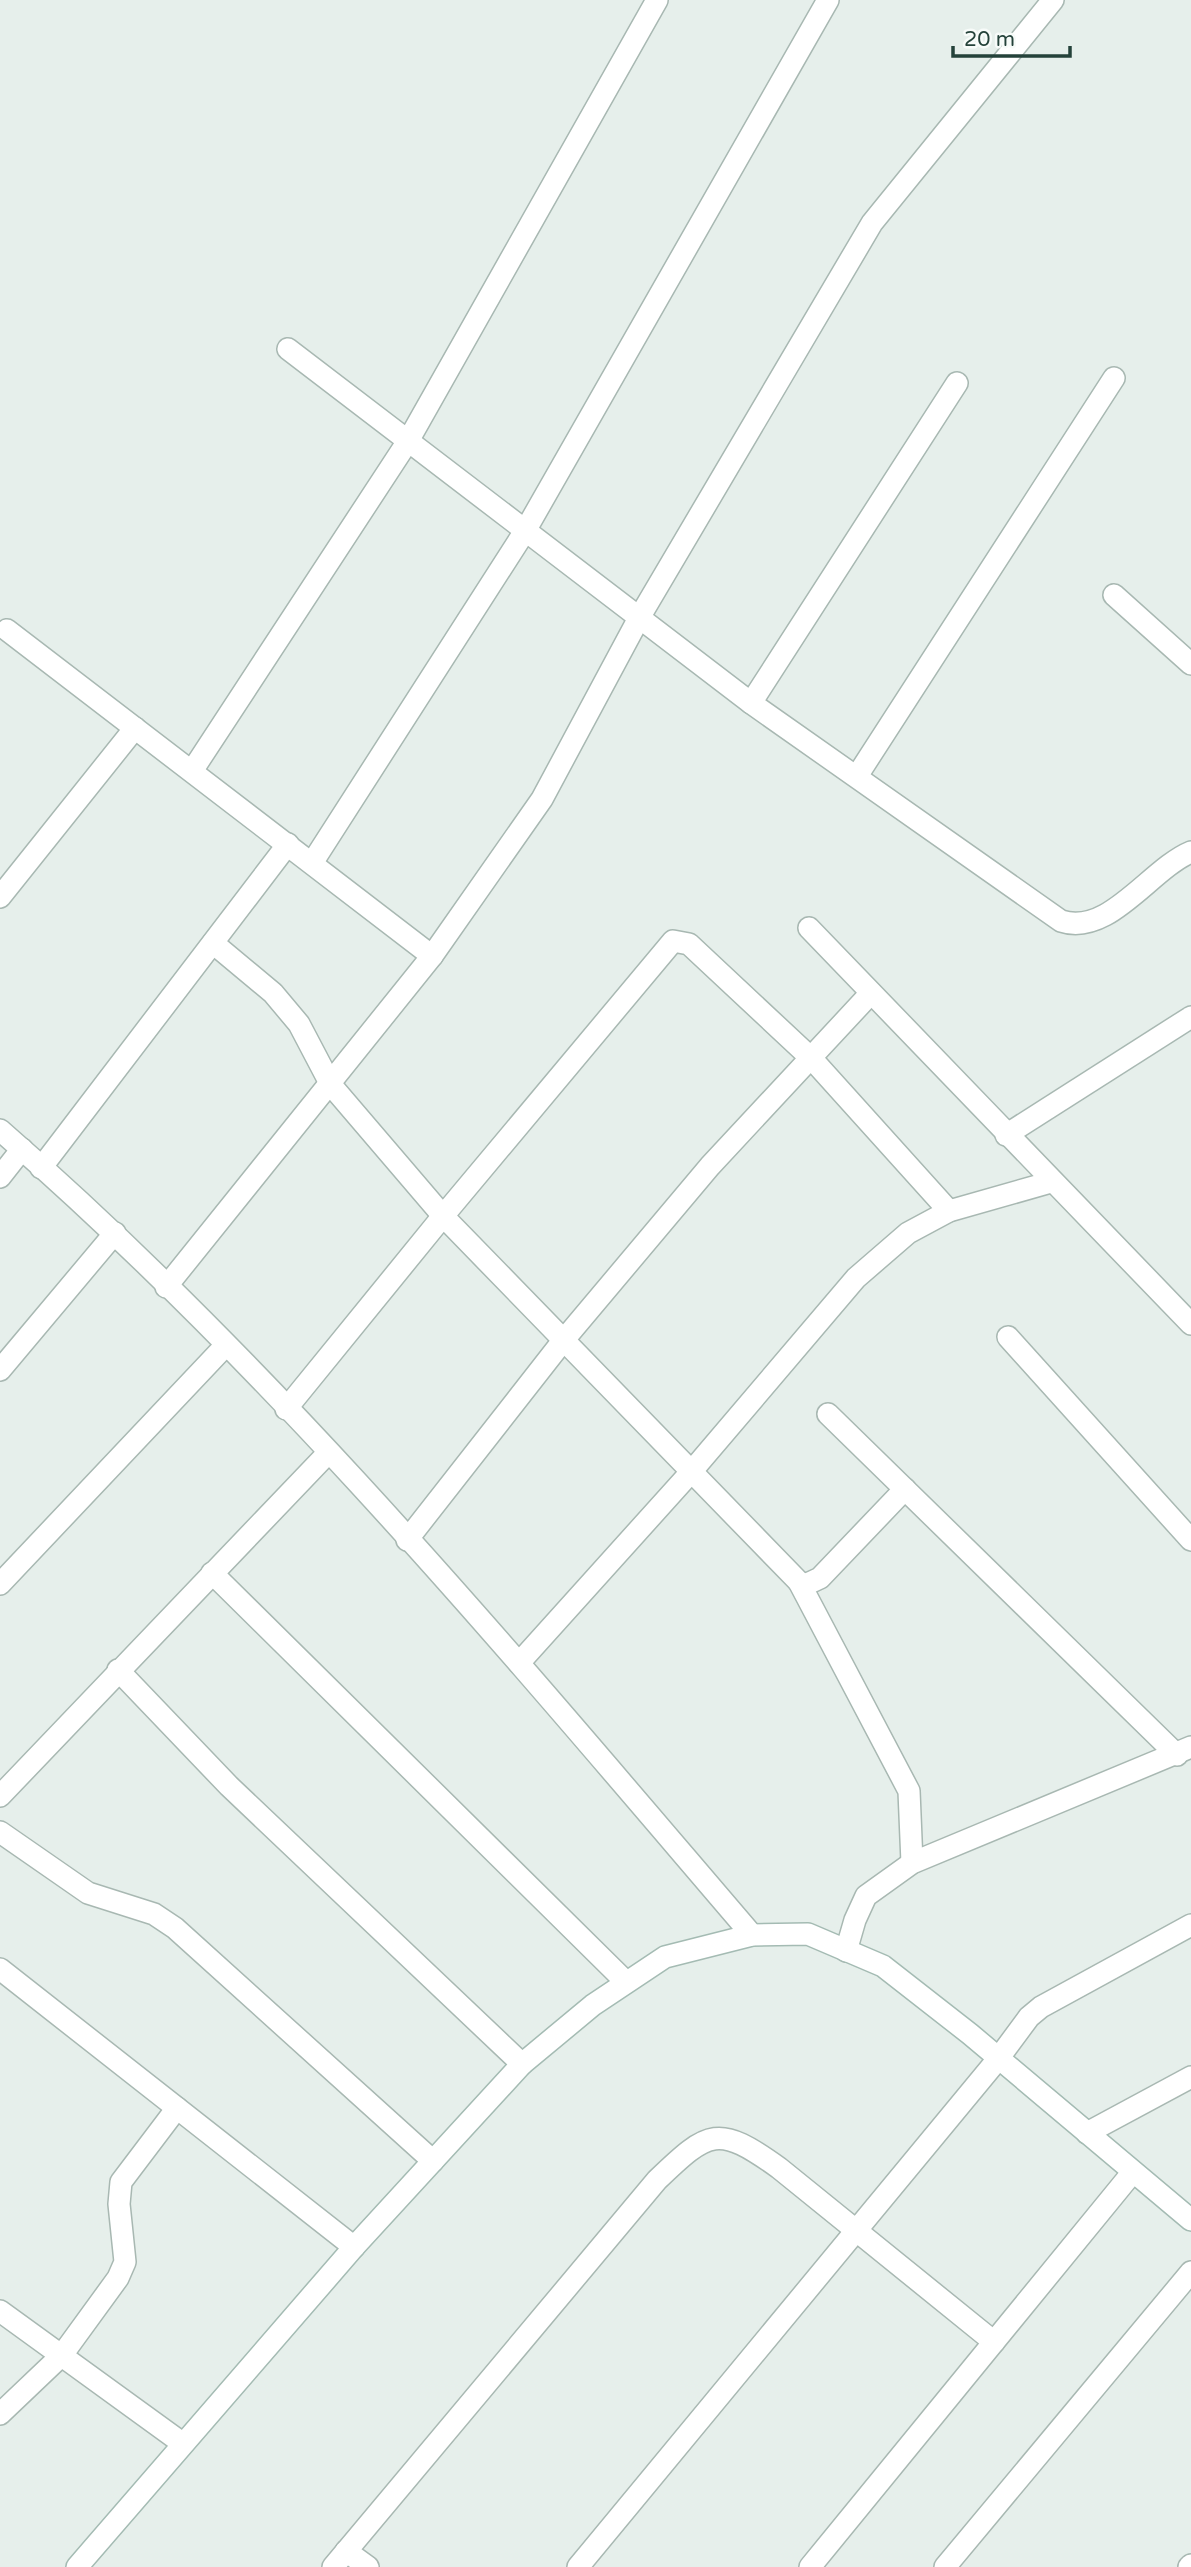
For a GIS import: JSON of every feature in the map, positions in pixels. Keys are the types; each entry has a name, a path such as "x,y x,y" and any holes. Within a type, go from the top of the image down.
{"street":[{"path":"192,771 408,441 657,0"},
{"path":"312,863 525,531 828,0"},
{"path":"166,1287 432,956 542,799 639,618 872,223 1053,0"},
{"path":"288,349 751,703 1060,921 1072,925 1100,919 1191,852"},
{"path":"856,776 1114,378"},
{"path":"751,703 957,383"},
{"path":"1114,595 1191,664"},
{"path":"7,630 432,956"},
{"path":"0,897 135,727"},
{"path":"41,1168 288,844"},
{"path":"809,928 1191,1324"},
{"path":"286,1409 673,941 690,944 812,1059 949,1211"},
{"path":"213,943 273,992 299,1024 331,1085 443,1216 562,1342 799,1582 909,1791 912,1863"},
{"path":"407,1539 562,1342 710,1166 871,993"},
{"path":"1006,1135 1191,1017"},
{"path":"0,1130 115,1233 328,1453 519,1663 752,1935"},
{"path":"0,1177 22,1149"},
{"path":"519,1663 691,1472 856,1278 908,1233 949,1211 1051,1181"},
{"path":"0,1370 115,1233"},
{"path":"1008,1337 1191,1540"},
{"path":"0,1584 226,1345"},
{"path":"828,1414 1184,1751 912,1863 866,1896 855,1920 846,1951"},
{"path":"0,1796 328,1453"},
{"path":"799,1582 805,1585 820,1578 905,1489"},
{"path":"212,1573 626,1982"},
{"path":"118,1670 229,1786 522,2064"},
{"path":"0,1832 88,1893 144,1910 175,1928 433,2161"},
{"path":"578,2567 998,2059 1029,2017 1041,2007 1191,1925"},
{"path":"77,2567 354,2248 522,2064 593,2005 664,1956 752,1935 808,1934 883,1966 1191,2220"},
{"path":"0,1969 354,2248"},
{"path":"1087,2133 1191,2077"},
{"path":"0,2413 62,2355 118,2278 125,2262 119,2204 121,2182 177,2108"},
{"path":"368,2567 340,2559 657,2180 688,2150 712,2137 743,2142 857,2230 994,2342"},
{"path":"810,2567 1132,2173"},
{"path":"944,2567 1191,2272"},
{"path":"0,2311 182,2443"}]}
